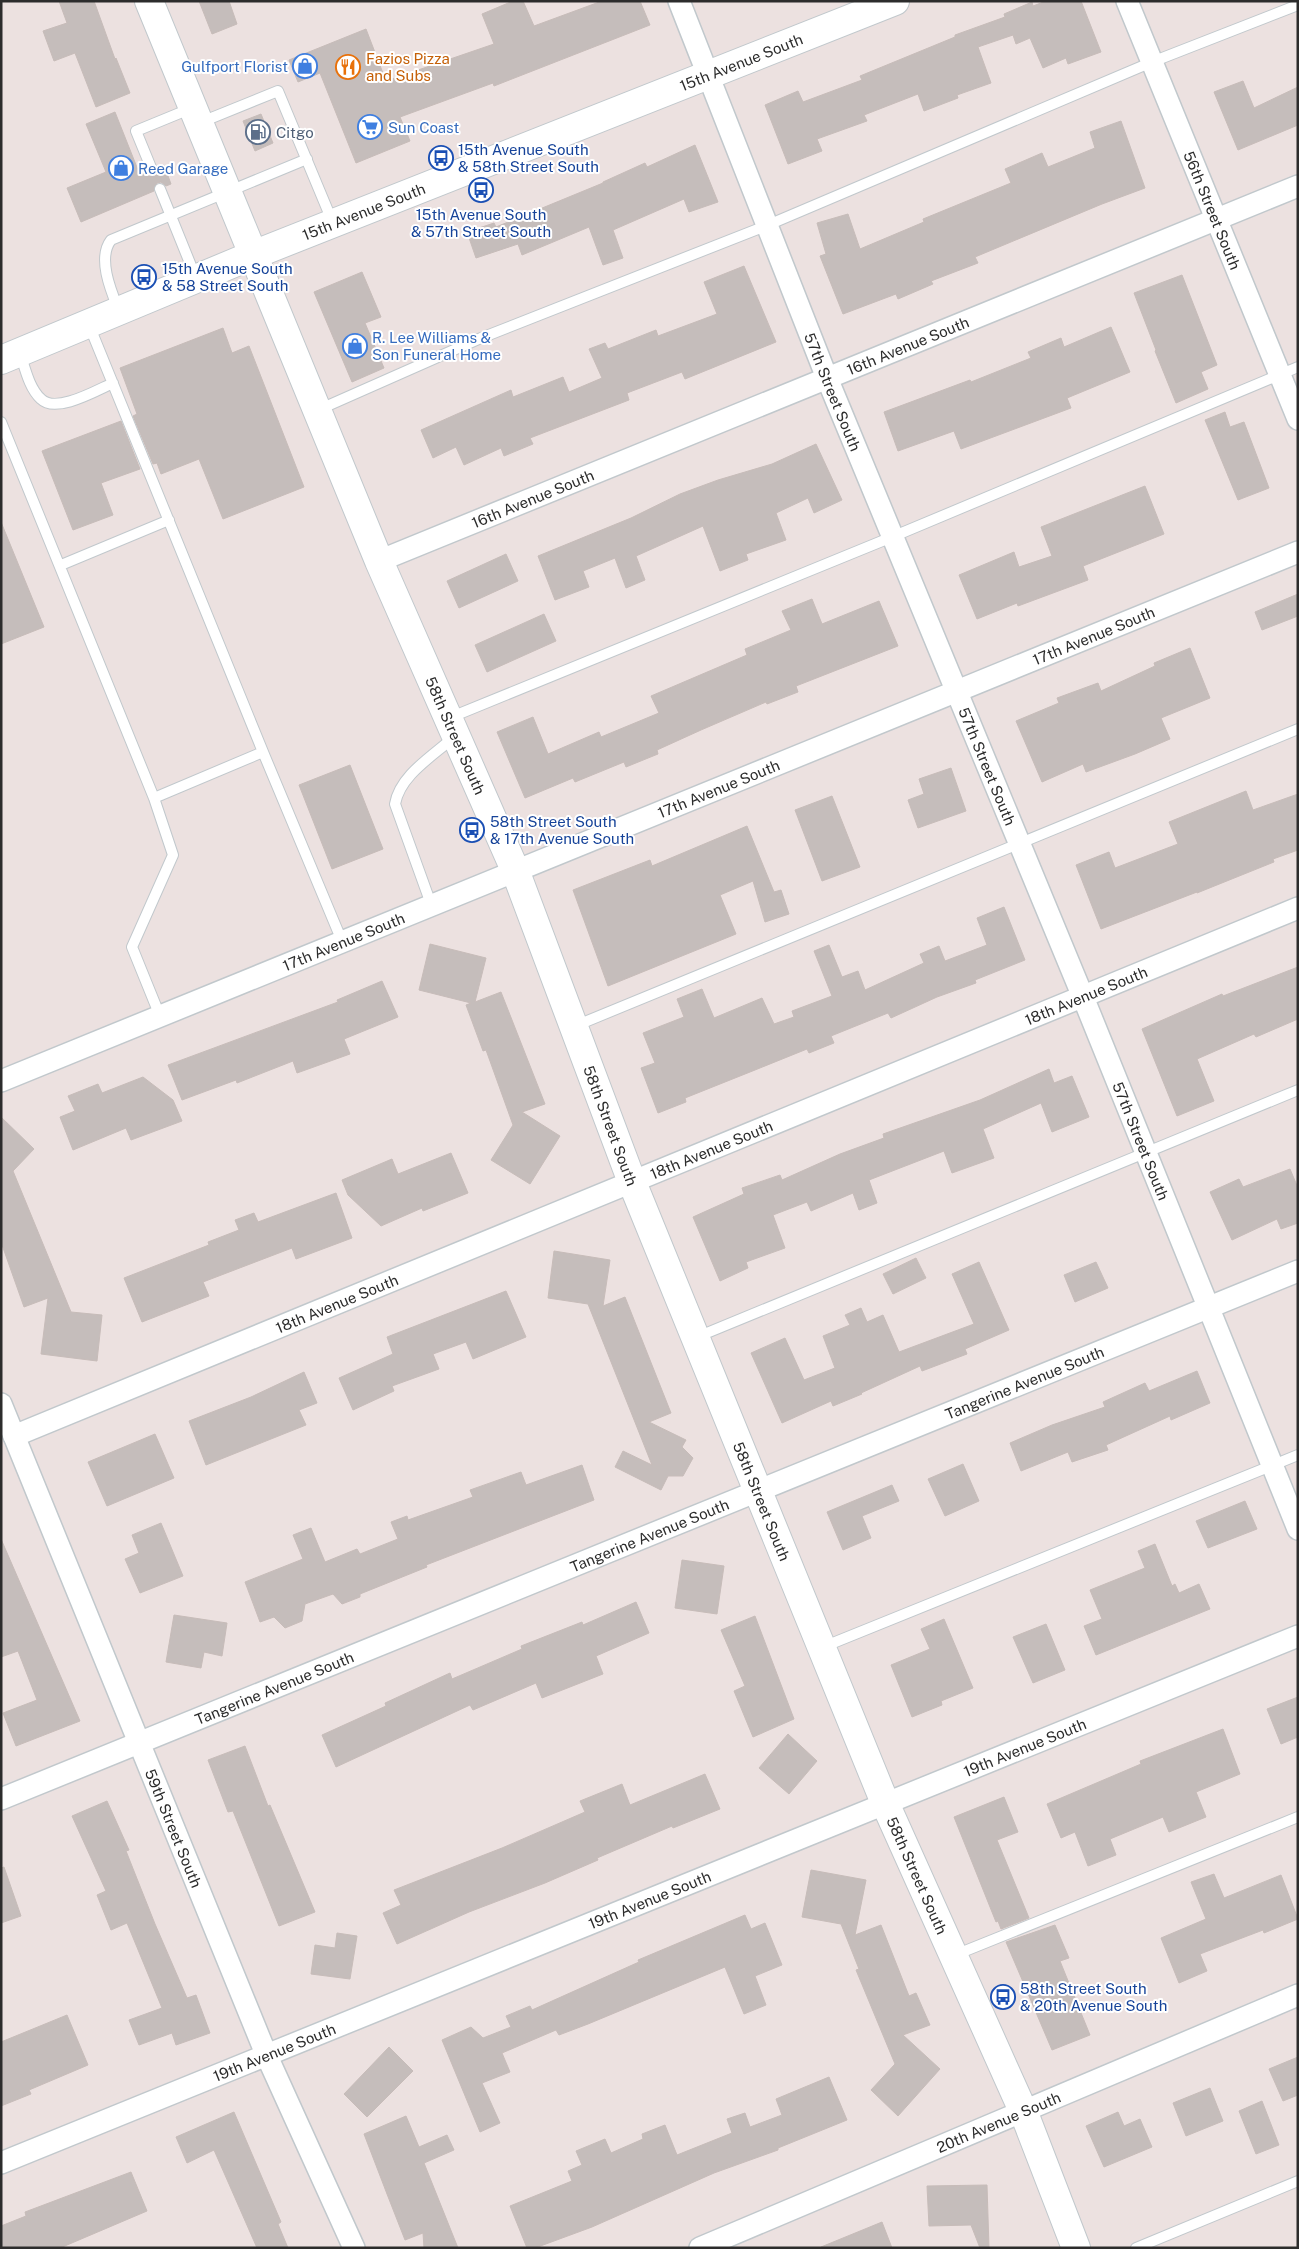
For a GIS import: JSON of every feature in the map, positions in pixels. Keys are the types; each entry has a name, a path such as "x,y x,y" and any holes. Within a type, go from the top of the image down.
{"street":[{"name":"58th Street South","path":"149,1 379,561 515,870 632,1182 885,1803 1024,2113 1076,2248"},
{"name":"57th Street South","path":"680,1 827,378 1019,843 1298,1529"},
{"name":"15th Avenue South","path":"10,356 253,255 895,1"},
{"name":"56th Street South","path":"1127,1 1216,219 1289,371 1298,419"},
{"name":"16th Avenue South","path":"379,561 1298,186"},
{"name":"17th Avenue South","path":"1,1081 1298,552"},
{"name":"18th Avenue South","path":"14,1436 1298,908"},
{"name":"Tangerine Avenue South","path":"1,1799 1298,1271"},
{"name":"59th Street South","path":"1,1404 266,2054 354,2248"},
{"name":"19th Avenue South","path":"1,2163 1298,1636"},
{"name":"20th Avenue South","path":"700,2248 1024,2113 1298,1995"}],"lane":[{"path":"317,410 481,338 768,225 1152,62 1298,5"},
{"path":"152,170 136,131 196,116 278,91 333,224"},
{"path":"119,311 104,258 105,248 111,240 307,159"},
{"path":"160,189 197,278"},
{"path":"88,324 342,941"},
{"path":"10,356 42,400 54,404 71,402 113,383"},
{"path":"431,904 394,804 397,792 406,780 452,727 892,537 1289,371"},
{"path":"1,422 61,565 154,798 173,855 132,947 160,1016"},
{"path":"61,565 169,520"},
{"path":"574,1026 1298,729"},
{"path":"154,798 263,752"},
{"path":"696,1337 1144,1151 1298,1090"},
{"path":"822,1647 1298,1456"},
{"path":"953,1956 1298,1817"},
{"path":"1136,2248 1298,2181"}],"building":[{"path":"59,1 94,1 115,59 130,93 96,107 75,53 54,61 43,31 67,23"},
{"path":"199,1 229,1 237,24 212,34"},
{"path":"513,1 523,1 534,26 602,1 640,1 650,25 494,86 493,83 400,117 410,141 356,163 320,73 298,82 289,60 366,29 386,81 494,44 482,14"},
{"path":"1046,1 1081,1 1101,52 1068,64 1066,58 1043,68 1030,38 1016,44 1013,35 978,47 991,83 957,95 958,98 924,111 918,94 864,115 867,121 817,139 822,151 788,164 765,105 798,91 803,102 862,80 860,76 955,37 955,35 1005,17 1004,14 1032,2 1033,6"},
{"path":"1243,81 1254,108 1298,87 1298,125 1238,150 1214,92"},
{"name":"Reed Garage","path":"115,112 140,175 146,173 148,176 154,176 158,174 158,167 164,165 171,184 166,186 161,182 157,183 154,191 81,222 67,188 106,172 86,124"},
{"name":"Citgo","path":"261,114 273,143 255,151 243,121"},
{"path":"1121,121 1145,188 975,257 978,263 931,281 933,284 898,299 896,294 843,314 820,256 826,254 817,223 848,214 860,249 924,222 923,219 1011,183 1005,169 1042,153 1048,167 1095,148 1090,132"},
{"path":"695,145 718,202 689,212 684,199 613,230 623,258 603,265 589,227 522,255 518,244 476,258 467,232 494,223 496,227 603,183 645,163 647,167"},
{"path":"744,266 776,342 685,379 682,372 627,393 629,400 530,438 533,444 504,456 501,448 464,465 456,447 433,458 421,430 511,390 513,397 563,377 569,392 602,378 589,349 605,343 608,349 656,330 658,336 717,314 704,282"},
{"name":"R. Lee Williams & Son Funeral Home","path":"362,272 381,317 365,323 384,368 352,382 314,292"},
{"path":"1182,275 1217,365 1201,372 1208,389 1176,403 1134,293"},
{"path":"1111,327 1130,372 1067,398 1071,408 961,449 954,431 898,451 884,412 970,380 971,382 1031,358 1028,352 1061,338 1064,347"},
{"path":"223,328 232,353 249,346 304,487 223,519 199,459 161,474 157,463 153,464 133,416 137,414 120,368"},
{"path":"1225,412 1230,427 1244,422 1269,488 1238,500 1205,420"},
{"path":"121,421 140,469 101,483 113,515 73,530 42,451"},
{"path":"816,444 842,500 814,513 808,498 776,513 786,540 746,554 748,560 720,571 703,526 636,556 645,580 626,588 615,558 583,571 589,587 555,600 538,556 631,518 680,494 718,480 772,464"},
{"path":"1145,486 1164,534 1083,566 1088,580 1018,606 1017,603 977,619 959,575 1014,552 1019,567 1052,556 1041,527"},
{"path":"1,522 44,627 1,644"},
{"path":"506,554 518,581 459,608 447,581"},
{"path":"1298,594 1298,616 1262,630 1255,612"},
{"path":"812,599 822,624 879,601 898,646 796,686 798,692 767,704 766,702 701,730 657,750 658,754 626,767 624,762 575,782 573,778 525,798 497,732 533,717 548,754 599,732 601,737 659,713 651,696 747,655 745,649 791,630 782,611"},
{"path":"544,614 556,641 487,672 475,645"},
{"path":"1190,648 1210,698 1161,718 1170,739 1086,772 1083,764 1042,782 1016,721 1059,703 1057,698 1098,683 1101,691 1155,666 1154,663"},
{"path":"350,765 383,849 332,869 299,785"},
{"path":"951,768 966,811 918,828 908,800 924,794 919,779"},
{"path":"1246,791 1253,810 1298,794 1298,850 1273,859 1274,862 1197,893 1101,929 1076,865 1109,852 1115,868 1178,844 1169,822"},
{"path":"832,796 860,867 822,881 795,810"},
{"path":"747,826 774,892 781,890 789,914 765,922 753,881 720,895 736,934 608,986 573,890 650,860 652,866"},
{"path":"1004,907 1025,960 975,980 976,983 937,997 891,1018 888,1013 831,1036 834,1043 809,1053 807,1049 685,1098 686,1102 658,1113 641,1068 655,1063 643,1033 684,1017 677,999 702,989 714,1018 762,998 774,1024 794,1017 792,1011 832,996 814,951 829,945 842,977 858,971 865,990 924,963 920,954 939,946 945,961 987,945 977,918"},
{"path":"430,944 486,958 475,1002 501,992 545,1104 522,1112 560,1136 530,1184 491,1160 513,1125 486,1050 483,1051 466,1005 471,1003 419,990"},
{"path":"1298,967 1298,1019 1256,1037 1254,1034 1197,1059 1214,1101 1177,1116 1142,1029 1222,994 1223,996"},
{"path":"382,981 398,1017 344,1039 350,1054 297,1073 293,1061 237,1083 236,1080 182,1100 168,1065 338,1002 337,1000"},
{"path":"1049,1069 1054,1083 1072,1076 1089,1117 1052,1132 1041,1103 983,1129 994,1158 952,1173 944,1151 869,1180 877,1203 859,1210 853,1193 811,1211 807,1202 773,1215 785,1248 746,1262 748,1268 720,1281 693,1217 744,1194 742,1188 780,1175 782,1180 840,1154 884,1138 883,1134 980,1100"},
{"path":"143,1077 173,1100 182,1121 131,1140 126,1128 73,1150 60,1117 75,1111 68,1096 98,1084 102,1093"},
{"path":"1,1117 34,1149 13,1171 71,1312 102,1315 97,1361 41,1354 48,1298 24,1307 1,1242"},
{"path":"451,1153 468,1193 423,1211 422,1208 381,1226 348,1195 342,1180 392,1159 398,1174"},
{"path":"1290,1169 1298,1188 1298,1223 1281,1229 1277,1219 1232,1240 1210,1192 1239,1179 1243,1187"},
{"path":"336,1193 352,1238 296,1259 292,1248 203,1282 209,1296 142,1322 124,1278 209,1245 208,1242 239,1230 235,1220 254,1213 258,1222"},
{"path":"554,1251 610,1260 603,1306 625,1297 671,1413 649,1422 686,1440 682,1447 693,1458 683,1476 668,1476 661,1490 615,1467 623,1451 652,1465 588,1304 548,1298"},
{"path":"916,1258 926,1278 893,1294 883,1274"},
{"path":"979,1262 1009,1330 965,1349 967,1354 922,1371 920,1366 833,1406 831,1401 782,1423 751,1353 785,1338 804,1380 835,1368 823,1336 850,1325 845,1315 861,1308 867,1322 883,1315 899,1352 974,1324 952,1274"},
{"path":"1096,1262 1108,1288 1075,1302 1064,1275"},
{"path":"506,1291 526,1337 473,1359 466,1342 433,1354 439,1369 392,1386 394,1391 353,1410 339,1378 393,1354 387,1337"},
{"path":"1197,1371 1210,1403 1171,1420 1170,1416 1106,1445 1108,1450 1072,1462 1068,1452 1021,1471 1010,1443 1052,1425 1105,1407 1103,1402 1145,1383 1149,1391"},
{"path":"304,1372 317,1403 299,1410 306,1425 206,1465 189,1421 251,1397"},
{"path":"155,1434 174,1478 107,1506 88,1462"},
{"path":"963,1464 979,1501 945,1516 928,1479"},
{"path":"582,1465 594,1500 426,1565 427,1567 360,1594 360,1597 342,1604 333,1594 305,1604 302,1621 285,1628 274,1617 260,1622 245,1582 303,1559 293,1535 311,1528 325,1562 357,1549 360,1554 398,1539 391,1522 407,1516 408,1520 473,1497 470,1490 521,1472 526,1485"},
{"path":"892,1485 899,1501 862,1516 871,1538 843,1550 827,1512"},
{"path":"1245,1501 1257,1529 1208,1548 1196,1521"},
{"path":"161,1523 183,1576 140,1593 125,1559 139,1553 132,1535"},
{"path":"1,1539 80,1721 16,1746 3,1713 37,1700 18,1651 1,1657"},
{"path":"1155,1544 1172,1586 1175,1584 1179,1593 1199,1584 1210,1609 1096,1655 1084,1626 1102,1619 1090,1590 1145,1568 1138,1551"},
{"path":"682,1560 724,1566 717,1614 675,1608"},
{"path":"636,1602 649,1633 596,1656 603,1674 542,1698 536,1683 473,1710 470,1705 336,1767 322,1735 386,1706 385,1703 450,1673 452,1679 522,1649 521,1646 582,1622 583,1625"},
{"path":"174,1615 227,1623 222,1656 204,1652 201,1668 166,1662"},
{"path":"755,1616 794,1719 753,1737 734,1691 745,1686 721,1630"},
{"path":"944,1619 973,1688 941,1701 942,1705 912,1717 891,1665 930,1649 921,1629"},
{"path":"1046,1624 1065,1670 1033,1683 1013,1637"},
{"path":"1298,1697 1298,1737 1281,1744 1267,1709"},
{"path":"1223,1729 1240,1774 1196,1792 1206,1817 1169,1832 1163,1817 1110,1839 1116,1855 1088,1866 1075,1832 1061,1838 1047,1804 1141,1764 1140,1761"},
{"path":"788,1734 817,1761 789,1794 759,1768"},
{"path":"245,1746 268,1806 270,1805 315,1912 279,1926 233,1811 228,1812 208,1760"},
{"path":"705,1774 720,1809 673,1828 672,1826 597,1858 598,1860 545,1883 469,1912 397,1944 383,1913 401,1905 394,1890 502,1848 585,1812 580,1801 622,1784 630,1805"},
{"path":"1004,1797 1018,1832 997,1840 1029,1918 1001,1929 998,1921 996,1922 954,1817"},
{"path":"107,1801 129,1850 126,1851 187,1998 196,1995 210,2033 176,2045 172,2033 139,2045 129,2020 162,2008 127,1923 111,1930 97,1895 106,1891 72,1816"},
{"path":"4,1867 21,1916 1,1923 1,1868"},
{"path":"811,1870 866,1880 855,1935 881,1925 909,1996 916,1993 930,2025 903,2035 940,2069 898,2116 871,2090 895,2064 856,1970 859,1969 841,1924 802,1917"},
{"path":"1214,1874 1224,1898 1281,1875 1298,1919 1264,1933 1263,1930 1200,1954 1207,1971 1179,1983 1161,1938 1206,1919 1191,1882"},
{"path":"745,1915 751,1929 765,1923 782,1965 755,1976 766,2005 744,2014 725,1967 588,2024 559,2035 556,2030 502,2053 510,2072 482,2083 500,2123 480,2132 442,2040 471,2027 483,2038 511,2027 506,2016 530,2006 532,2010 639,1962 638,1960"},
{"path":"1055,1925 1069,1958 1060,1961 1090,2035 1052,2050 1006,1942"},
{"path":"337,1933 357,1936 350,1979 311,1974 315,1945 335,1948"},
{"path":"67,2015 88,2065 29,2090 31,2094 1,2106 1,2042"},
{"path":"389,2047 413,2071 367,2117 344,2094"},
{"path":"1298,2057 1298,2095 1283,2101 1269,2069"},
{"path":"829,2077 847,2120 778,2148 778,2150 714,2173 592,2227 535,2248 527,2248 510,2206 572,2181 568,2171 582,2165 576,2151 605,2139 611,2153 643,2139 642,2134 665,2125 677,2155 732,2133 727,2119 745,2113 750,2127 782,2115 776,2099"},
{"path":"1210,2088 1223,2121 1186,2136 1173,2103"},
{"path":"1262,2101 1279,2145 1256,2154 1239,2111"},
{"path":"234,2112 281,2222 278,2224 288,2248 257,2248 214,2150 187,2163 176,2137"},
{"path":"1118,2112 1124,2126 1140,2119 1152,2147 1104,2167 1086,2126"},
{"path":"406,2116 419,2147 447,2135 454,2150 424,2163 458,2248 424,2248 423,2233 405,2240 364,2134"},
{"path":"131,2172 147,2211 60,2248 1,2248 1,2226 26,2216 25,2212"},
{"path":"987,2185 989,2248 980,2248 971,2225 929,2226 927,2186"},
{"path":"882,2222 892,2248 821,2248 821,2247"}],"place":[{"name":"Gulfport Florist","path":"305,66"},
{"name":"Fazios Pizza and Subs","path":"348,67"},
{"name":"Sun Coast","path":"370,127"},
{"name":"Citgo","path":"258,132"},
{"name":"15th Avenue South & 58th Street South","path":"441,158"},
{"name":"Reed Garage","path":"121,168"},
{"name":"15th Avenue South & 57th Street South","path":"481,190"},
{"name":"15th Avenue South & 58 Street South","path":"144,277"},
{"name":"R. Lee Williams & Son Funeral Home","path":"355,346"},
{"name":"58th Street South & 17th Avenue South","path":"472,830"},
{"name":"58th Street South & 20th Avenue South","path":"1003,1997"}]}
